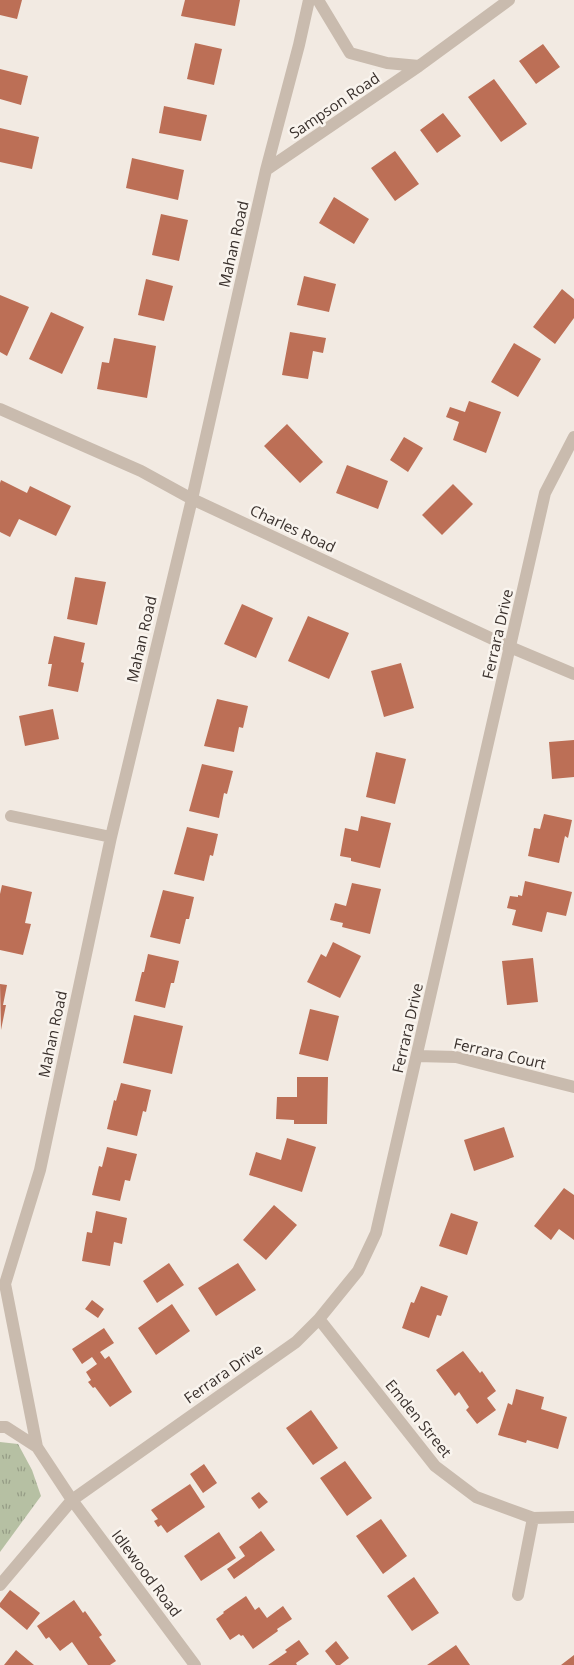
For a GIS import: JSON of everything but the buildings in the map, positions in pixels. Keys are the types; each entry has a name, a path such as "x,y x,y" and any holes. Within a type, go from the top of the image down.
{"street":[{"name":"Mahan Road","path":"0,1297 2,1282 40,1170 110,837 192,499 266,170 309,0"},
{"name":"Sampson Road","path":"318,0 350,52 387,63 419,66"},
{"name":"Sampson Road","path":"266,170 419,66 509,0"},
{"name":"Charles Road","path":"0,409 141,471 192,499 510,648 574,674"},
{"name":"Ferrara Drive","path":"72,1500 296,1342 319,1319 358,1271 376,1233 544,493 574,436"},
{"path":"11,816 110,837"},
{"name":"Ferrara Court","path":"417,1056 456,1057 574,1087"},
{"name":"Mahan Road","path":"2,1282 37,1447 72,1500"},
{"name":"Emden Street","path":"319,1319 435,1466 476,1497 533,1518 574,1517"},
{"name":"Mahan Road","path":"0,1427 6,1427 37,1447"},
{"path":"0,1585 72,1500"},
{"name":"Idlewood Road","path":"72,1500 195,1665"},
{"path":"518,1594 533,1518"}],"green space":[{"path":"0,1442 18,1444 32,1470 41,1496 0,1552"}]}
